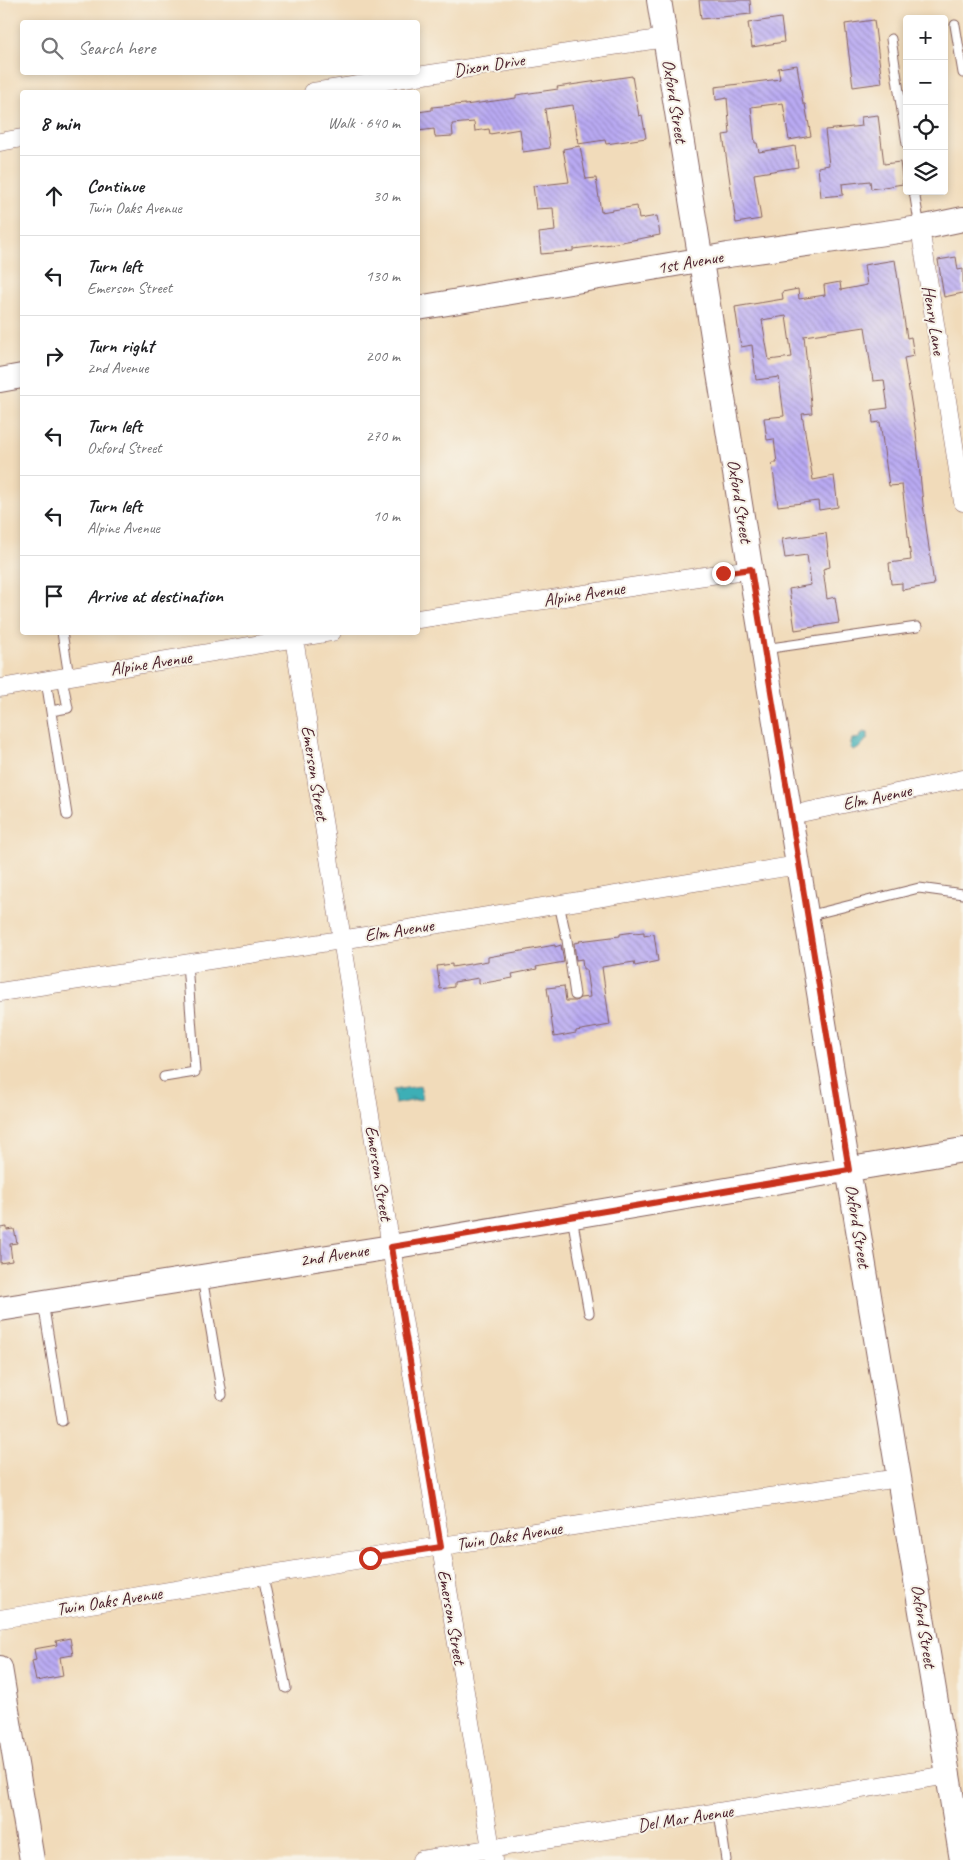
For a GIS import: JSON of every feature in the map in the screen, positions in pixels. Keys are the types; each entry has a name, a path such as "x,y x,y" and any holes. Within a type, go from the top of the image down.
{"street":[{"name":"Oxford Street","path":"659,0 798,866 962,1860"},
{"name":"Dixon Drive","path":"327,90 665,38"},
{"path":"0,142 20,138"},
{"name":"1st Avenue","path":"420,308 701,260 920,228 963,219"},
{"name":"Henry Lane","path":"920,228 963,502"},
{"path":"0,380 20,376"},
{"name":"Alpine Avenue","path":"420,620 751,569"},
{"name":"Alpine Avenue","path":"0,688 293,636"},
{"name":"Emerson Street","path":"293,636 391,1247 492,1855"},
{"name":"Elm Avenue","path":"791,815 963,779"},
{"name":"Elm Avenue","path":"0,992 341,940 798,866"},
{"name":"2nd Avenue","path":"0,1309 391,1247 963,1150"},
{"name":"Twin Oaks Avenue","path":"0,1619 441,1547 900,1478"},
{"path":"0,1668 32,1860"},
{"name":"Del Mar Avenue","path":"421,1860 492,1855 719,1812 948,1775"}],"lane":[{"path":"955,25 963,73"},
{"path":"891,39 903,118"},
{"path":"915,195 920,228"},
{"path":"764,649 917,627"},
{"path":"62,635 59,678 51,711 67,816"},
{"path":"51,711 68,708 59,678"},
{"path":"807,916 918,888 963,894"},
{"path":"558,904 567,940 575,995"},
{"path":"164,1077 195,1072 188,963"},
{"path":"572,1216 589,1313"},
{"path":"202,1276 222,1396"},
{"path":"42,1302 62,1421"},
{"path":"263,1576 286,1688"},
{"path":"719,1812 726,1860"}],"water":[{"path":"864,732 868,733 868,738 858,749 850,748 852,739 860,738"},
{"path":"420,1086 423,1099 395,1104 393,1090"}],"building":[{"path":"699,0 750,0 751,14 701,19"},
{"path":"781,18 784,42 752,47 748,23"},
{"path":"874,20 882,83 853,87 845,24"},
{"path":"797,65 803,104 805,104 811,136 789,140 783,103 751,107 755,143 757,143 759,152 795,146 798,167 754,174 761,219 736,223 723,135 730,134 727,98 716,100 715,87 780,79 778,68"},
{"path":"632,76 639,116 642,115 646,138 606,144 605,140 578,144 573,105 545,109 550,148 523,152 520,129 490,134 489,129 475,131 474,122 452,124 453,136 435,137 434,129 420,131 420,112 432,110 432,107 465,105 516,98 516,95 558,89 557,87"},
{"path":"878,115 884,164 900,162 903,184 871,189 870,181 842,184 843,195 821,197 818,167 829,165 825,130 862,126 861,117"},
{"path":"580,146 586,179 596,178 601,212 637,206 639,219 657,216 660,235 573,249 573,251 541,254 539,233 555,231 553,208 536,209 533,186 569,182 563,149"},
{"path":"956,257 958,270 963,269 963,293 944,297 938,260"},
{"path":"895,260 907,338 911,337 914,356 904,358 916,433 934,585 902,590 902,583 891,584 889,563 911,560 902,485 889,486 880,422 873,423 872,410 888,408 884,380 873,381 865,327 804,336 812,413 802,414 813,480 834,476 838,507 819,510 818,501 778,506 772,463 777,463 774,439 767,440 764,418 784,416 779,377 756,380 752,345 741,347 735,307 783,299 782,292 798,289 799,299 825,295 824,285 840,282 841,290 867,285 864,265","holes":["786,316 792,357 769,360 762,320"]},
{"path":"826,533 830,567 823,569 827,599 835,597 839,623 795,630 789,589 811,585 807,555 785,558 782,539"},
{"path":"634,932 644,932 644,936 654,934 658,961 635,966 634,962 602,967 610,1025 554,1037 547,988 564,986 566,1001 576,1001 580,998 590,997 586,969 583,969 582,959 576,960 574,943"},
{"path":"555,945 555,947 561,945 564,962 512,974 513,978 479,984 479,978 454,982 454,987 440,989 437,966 452,964 452,967 488,961 488,957"},
{"path":"7,1227 7,1230 14,1229 17,1243 10,1244 12,1261 0,1263 0,1228"},
{"path":"70,1638 73,1655 60,1657 63,1676 36,1681 32,1661 36,1660 34,1649 57,1645 56,1641"}],"route":[{"path":"370,1558 441,1547 391,1247 849,1170 751,569 723,573"}]}
